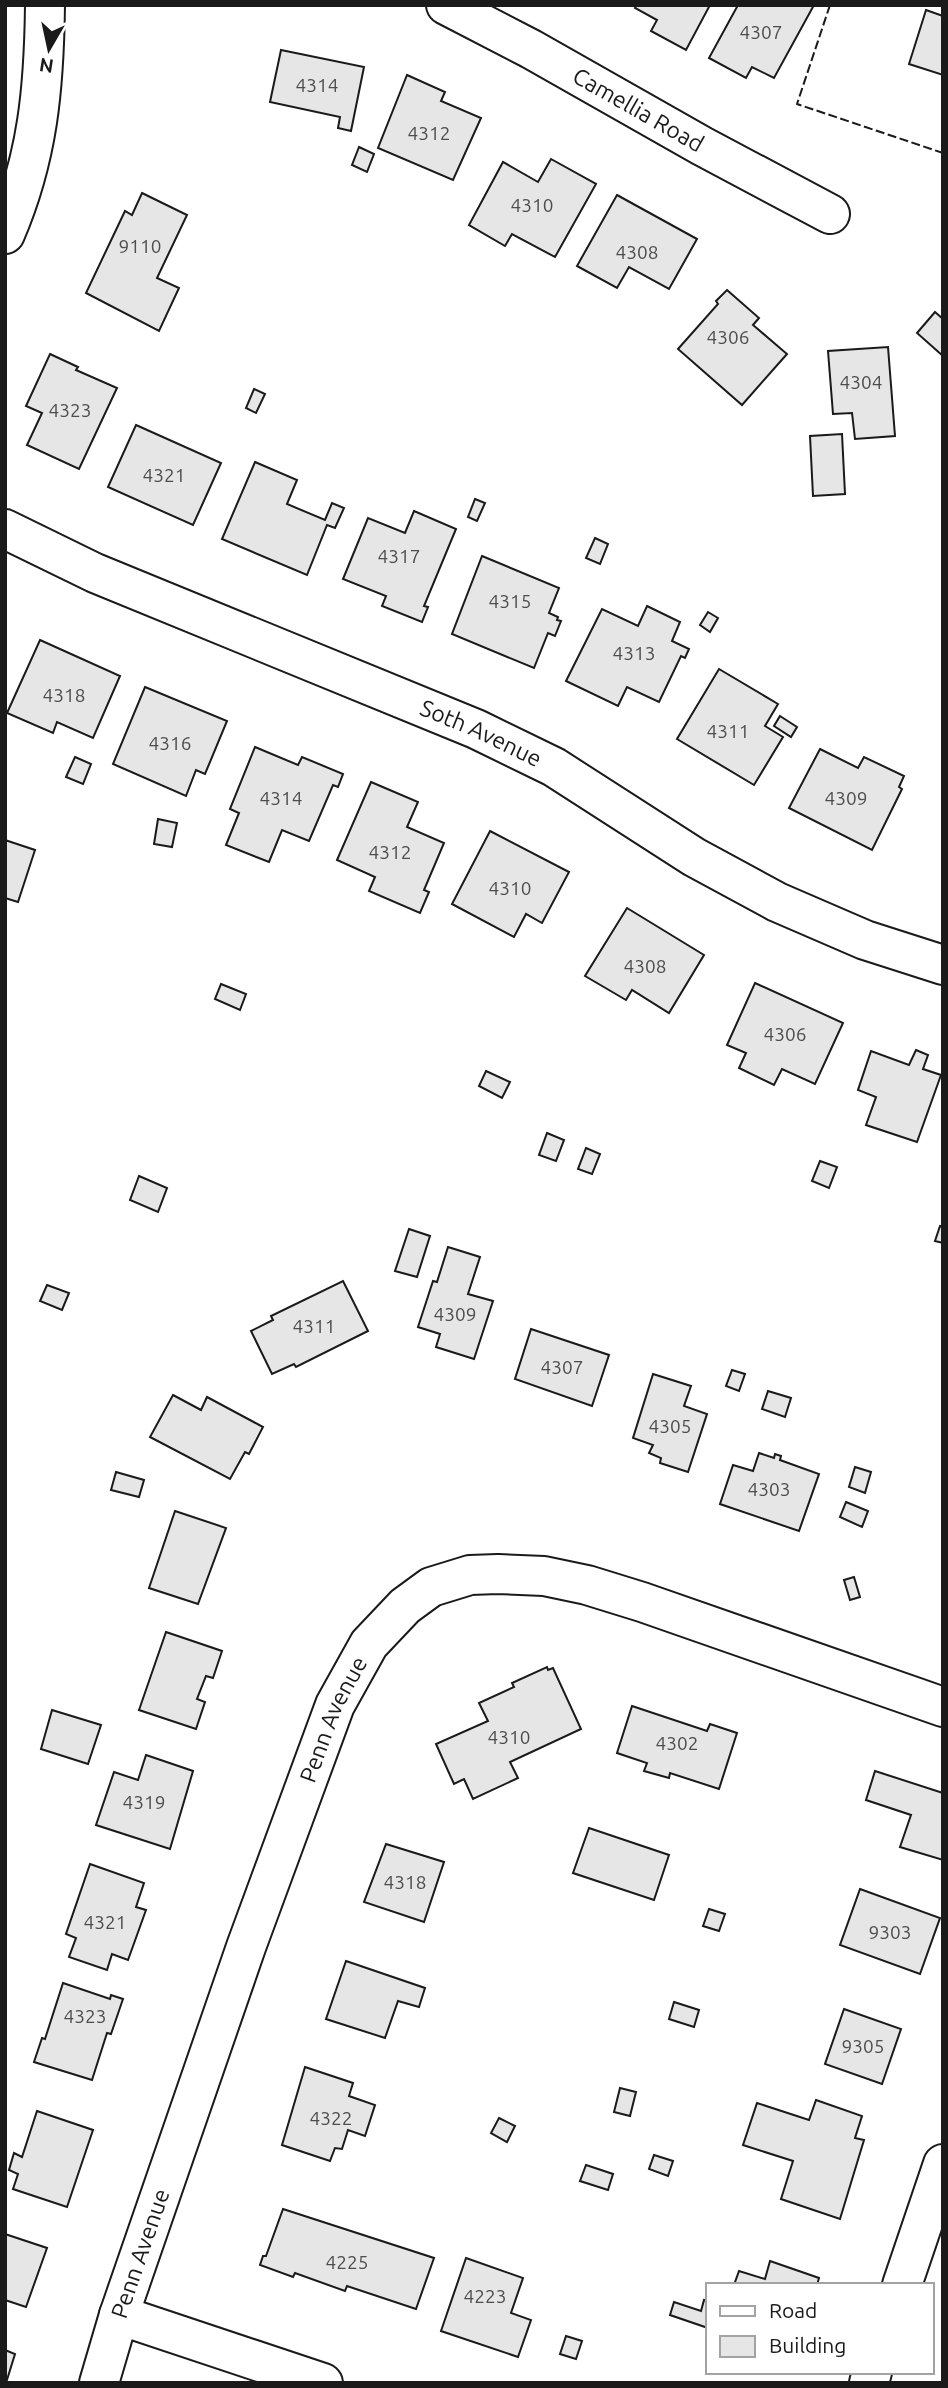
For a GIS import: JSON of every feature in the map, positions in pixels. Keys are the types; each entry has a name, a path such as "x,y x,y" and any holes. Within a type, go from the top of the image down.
{"street":[{"path":"5,234 29,171 41,96 45,5"},
{"name":"Camellia Road","path":"446,5 830,214"},
{"name":"Soth Avenue","path":"5,529 94,573 476,729 554,767 694,857 778,902 866,940 943,965"},
{"name":"Penn Avenue","path":"99,2383 119,2315 246,1947 335,1705 369,1644 413,1599 431,1587 470,1575 544,1576 587,1585 642,1602 943,1707"},
{"path":"903,2283 943,2164"},
{"path":"119,2315 323,2383"}],"building":[{"path":"637,5 710,5 686,50 651,31 657,20 635,8"},
{"path":"738,5 814,5 774,78 752,67 746,78 709,58"},
{"path":"926,10 943,16 943,75 909,64"},
{"path":"281,50 364,67 351,131 338,128 340,117 270,102"},
{"path":"407,75 445,92 441,101 481,118 453,180 378,148"},
{"path":"359,147 374,154 367,172 352,165"},
{"path":"551,159 596,184 555,257 512,234 505,246 469,225 503,162 538,182"},
{"path":"142,193 187,215 157,278 179,288 159,331 86,293 125,211 132,215"},
{"path":"617,195 697,239 669,289 629,267 617,288 577,266"},
{"path":"727,290 759,318 753,325 787,354 742,405 678,349"},
{"path":"935,312 943,319 943,356 917,333"},
{"path":"888,347 895,436 855,439 852,413 833,414 828,351"},
{"path":"50,354 78,367 76,370 117,388 79,469 27,445 42,413 26,406"},
{"path":"254,389 265,394 256,413 246,408"},
{"path":"136,425 221,463 193,525 108,487"},
{"path":"842,434 845,494 813,496 810,436"},
{"path":"255,462 297,480 287,504 325,520 332,503 344,508 335,528 327,525 307,575 222,539"},
{"path":"475,499 485,503 477,521 468,517"},
{"path":"414,511 456,529 424,606 428,607 422,622 382,606 386,596 343,579 368,518 405,533"},
{"path":"595,538 608,544 600,564 586,558"},
{"path":"482,556 559,588 549,613 561,621 555,636 548,633 534,668 452,634"},
{"path":"647,606 680,622 672,641 689,649 685,658 681,656 659,702 627,687 618,706 566,681 602,609 638,626"},
{"path":"708,612 718,618 710,632 700,625"},
{"path":"40,640 120,676 93,738 57,722 53,733 7,713"},
{"path":"719,669 778,704 765,726 783,737 754,785 677,739"},
{"path":"145,687 227,721 205,774 196,770 186,796 113,764"},
{"path":"780,716 797,727 791,737 774,726"},
{"path":"255,747 298,765 302,757 343,774 338,787 333,785 309,841 282,830 269,862 226,845 239,813 230,809"},
{"path":"820,749 858,768 864,757 904,776 899,787 902,789 872,850 789,808"},
{"path":"75,757 91,764 83,784 66,777"},
{"path":"371,782 418,802 407,827 444,843 424,890 429,892 420,913 369,891 375,877 337,860"},
{"path":"158,819 177,823 172,847 154,844"},
{"path":"490,831 569,872 542,923 526,914 514,937 452,904"},
{"path":"5,840 35,850 18,902 5,898"},
{"path":"627,908 704,955 669,1013 632,990 626,1000 585,976"},
{"path":"755,983 843,1023 815,1084 782,1069 774,1085 739,1068 746,1053 727,1045"},
{"path":"221,984 246,994 240,1010 215,999"},
{"path":"916,1050 928,1055 923,1069 941,1075 917,1142 866,1125 876,1097 858,1090 871,1051 909,1065"},
{"path":"486,1071 510,1082 502,1098 479,1086"},
{"path":"547,1133 564,1140 556,1161 539,1155"},
{"path":"586,1148 600,1154 592,1174 578,1169"},
{"path":"820,1161 837,1167 829,1188 812,1181"},
{"path":"139,1176 167,1188 158,1212 130,1200"},
{"path":"940,1226 943,1227 943,1243 935,1241"},
{"path":"409,1229 430,1236 417,1277 395,1271"},
{"path":"448,1247 480,1257 468,1294 493,1301 474,1359 436,1347 440,1334 418,1327 433,1281 437,1282"},
{"path":"343,1281 368,1331 296,1367 294,1364 272,1374 251,1331 273,1320 271,1316"},
{"path":"47,1285 69,1293 62,1310 40,1301"},
{"path":"531,1329 609,1355 592,1406 515,1379"},
{"path":"732,1370 745,1374 739,1391 726,1386"},
{"path":"653,1374 691,1386 684,1406 707,1414 688,1472 660,1463 661,1458 649,1453 653,1445 633,1438"},
{"path":"768,1391 791,1398 785,1417 762,1409"},
{"path":"173,1395 201,1410 207,1397 263,1427 249,1454 245,1452 230,1479 150,1437"},
{"path":"759,1453 774,1458 775,1454 781,1456 780,1460 819,1474 799,1531 720,1504 733,1465 753,1471"},
{"path":"855,1467 871,1472 865,1493 849,1487"},
{"path":"116,1472 144,1480 139,1497 111,1490"},
{"path":"846,1502 868,1511 862,1527 840,1517"},
{"path":"175,1511 226,1528 198,1604 149,1588"},
{"path":"854,1577 860,1597 850,1600 844,1580"},
{"path":"166,1632 222,1651 213,1678 206,1676 197,1699 205,1702 196,1729 139,1710"},
{"path":"547,1667 548,1670 553,1668 581,1729 510,1762 518,1778 473,1799 464,1779 454,1784 436,1744 488,1721 479,1703 514,1687 512,1683"},
{"path":"632,1706 707,1731 710,1724 737,1733 719,1789 670,1773 669,1778 644,1771 647,1763 617,1753"},
{"path":"52,1710 101,1725 88,1764 41,1749"},
{"path":"146,1755 193,1771 170,1849 96,1825 114,1772 138,1780"},
{"path":"875,1771 943,1793 943,1860 900,1847 911,1815 866,1800"},
{"path":"589,1828 669,1855 654,1900 573,1873"},
{"path":"386,1844 444,1862 424,1922 364,1902"},
{"path":"90,1864 144,1883 136,1907 146,1910 128,1960 112,1954 107,1970 69,1957 76,1938 66,1934"},
{"path":"860,1889 940,1918 920,1974 840,1945"},
{"path":"709,1909 725,1914 719,1931 703,1926"},
{"path":"346,1961 425,1988 419,2007 398,2001 385,2038 326,2019"},
{"path":"63,1983 110,1999 111,1995 123,1999 111,2034 107,2033 92,2080 34,2062 42,2038 45,2039"},
{"path":"674,2002 699,2010 694,2027 669,2019"},
{"path":"844,2009 901,2029 882,2084 825,2064"},
{"path":"305,2067 353,2083 349,2096 375,2105 365,2136 348,2130 342,2149 335,2148 330,2161 282,2145"},
{"path":"620,2088 636,2092 630,2116 614,2112"},
{"path":"816,2100 862,2116 855,2138 864,2140 840,2219 781,2199 793,2161 743,2145 757,2103 809,2120"},
{"path":"37,2111 93,2130 67,2207 13,2189 18,2174 9,2170 14,2153 22,2157"},
{"path":"499,2118 515,2126 507,2142 491,2133"},
{"path":"654,2155 673,2161 668,2176 649,2169"},
{"path":"586,2165 613,2174 608,2190 580,2181"},
{"path":"283,2209 434,2258 416,2309 347,2286 345,2291 295,2273 293,2277 260,2265 263,2256 266,2256"},
{"path":"5,2234 47,2248 26,2307 5,2300"},
{"path":"466,2258 523,2278 511,2313 531,2320 518,2357 441,2331"},
{"path":"770,2261 819,2278 818,2283 735,2283 739,2271 765,2279"},
{"path":"706,2300 706,2327 670,2315 674,2302 701,2311"},
{"path":"566,2336 582,2341 576,2359 560,2354"},
{"path":"5,2350 15,2354 6,2383 5,2383"}],"fence":[{"path":"830,5 797,104 943,153"}]}
